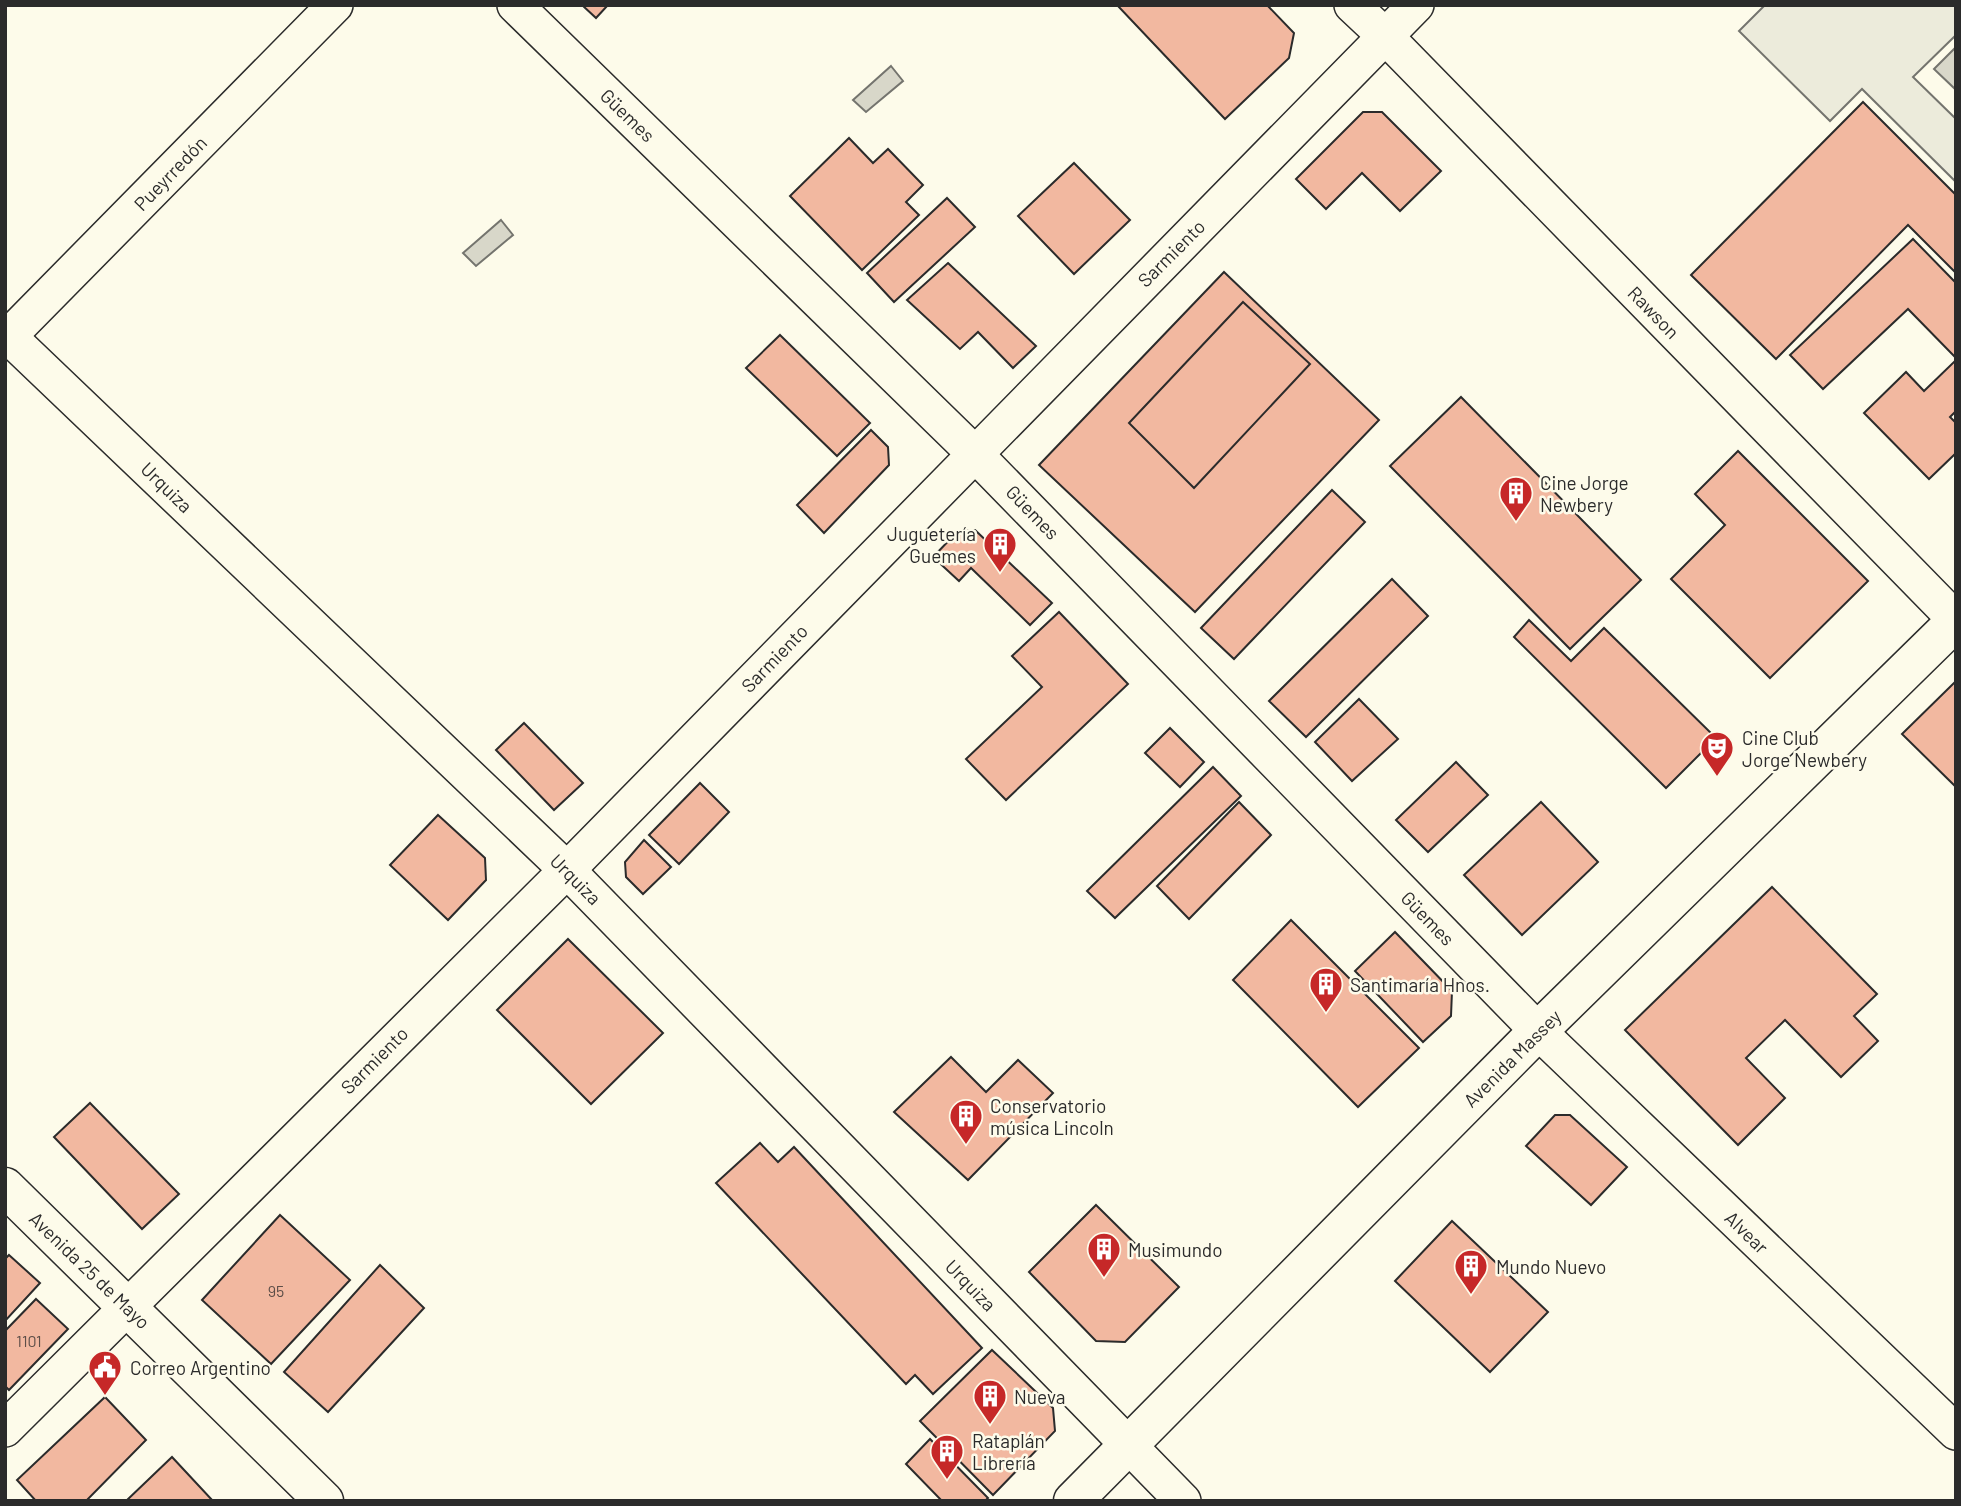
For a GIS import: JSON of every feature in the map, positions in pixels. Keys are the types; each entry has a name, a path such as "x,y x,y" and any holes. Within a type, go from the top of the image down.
{"main road":[{"name":"Avenida Massey","path":"1073,1501 1538,1031 1956,620"},
{"name":"Avenida 25 de Mayo","path":"5,1187 324,1501"}],"street":[{"name":"Pueyrredón","path":"7,336 335,5"},
{"name":"Güemes","path":"515,5 974,453 1538,1031"},
{"name":"Rawson","path":"1352,5 1956,620"},
{"name":"Sarmiento","path":"5,1429 567,870 1416,5"},
{"name":"Urquiza","path":"7,336 567,870 1184,1501"},
{"name":"Alvear","path":"1538,1031 1956,1432"}],"shaded area":[{"path":"1765,5 1956,5 1956,35 1913,77 1956,119 1956,182 1862,89 1830,121 1739,31"},
{"path":"1956,47 1956,86 1954,88 1934,69"},
{"path":"891,66 903,81 866,112 853,100"},
{"path":"501,220 513,235 476,266 463,253"}],"building":[{"path":"582,5 608,5 596,18"},
{"path":"1117,5 1267,5 1294,33 1289,58 1225,119"},
{"path":"1863,102 1956,195 1956,273 1908,225 1776,359 1691,275"},
{"path":"1363,112 1382,112 1441,171 1400,211 1362,173 1326,209 1296,179"},
{"path":"849,138 873,163 888,149 923,185 906,202 919,215 862,270 790,196"},
{"path":"1074,163 1130,220 1074,274 1018,216"},
{"path":"947,198 975,227 894,302 867,273"},
{"path":"1913,239 1956,283 1956,358 1908,309 1823,389 1790,355"},
{"path":"948,263 1036,346 1013,368 978,332 960,349 907,300"},
{"path":"1224,272 1379,420 1195,612 1039,465"},
{"path":"1243,302 1310,364 1194,488 1129,423"},
{"path":"780,335 870,423 837,456 746,368"},
{"path":"1956,360 1956,411 1950,417 1956,423 1956,453 1929,479 1864,413 1906,372 1924,391"},
{"name":"Cine Jorge Newbery","path":"1461,397 1641,580 1570,649 1390,466"},
{"path":"871,430 888,447 889,465 824,533 797,505"},
{"path":"1738,451 1868,581 1770,678 1671,579 1725,525 1695,494"},
{"path":"1332,490 1365,522 1234,659 1201,628"},
{"name":"Juguetería Guemes","path":"975,530 1052,603 1030,625 971,568 959,581 933,557 958,531"},
{"path":"1392,579 1428,616 1306,737 1269,701"},
{"path":"1059,612 1128,684 1006,800 966,759 1042,687 1012,656"},
{"path":"1529,620 1571,661 1604,628 1716,738 1666,788 1514,637"},
{"path":"1956,682 1956,787 1902,734"},
{"path":"1359,699 1398,739 1352,781 1315,742"},
{"path":"524,723 583,783 554,810 496,750"},
{"path":"1170,728 1204,762 1180,787 1145,753"},
{"path":"1456,762 1488,795 1428,852 1396,820"},
{"path":"1213,767 1241,796 1115,918 1087,891"},
{"path":"700,783 729,812 679,864 649,835"},
{"path":"1239,802 1271,835 1189,919 1157,886"},
{"path":"1541,802 1598,862 1522,935 1464,875"},
{"path":"438,815 485,858 486,880 448,920 390,865"},
{"path":"644,840 671,867 643,894 626,877 625,862"},
{"path":"1772,887 1877,994 1854,1016 1878,1041 1841,1077 1785,1020 1746,1058 1785,1098 1738,1145 1625,1030"},
{"name":"Santimaría Hnos.","path":"1291,920 1419,1048 1358,1107 1233,980"},
{"path":"1395,932 1452,991 1451,1016 1423,1042 1355,971"},
{"path":"568,939 663,1033 591,1104 497,1010"},
{"name":"Conservatorio música Lincoln","path":"951,1057 986,1092 1018,1060 1053,1093 968,1180 894,1112"},
{"path":"90,1103 179,1194 142,1229 54,1137"},
{"path":"1555,1115 1570,1115 1627,1167 1591,1205 1526,1146"},
{"path":"760,1143 778,1162 794,1147 982,1348 933,1394 915,1375 906,1384 716,1183"},
{"name":"Musimundo","path":"1096,1205 1179,1287 1125,1342 1096,1341 1029,1272"},
{"path":"280,1215 350,1280 271,1364 202,1300"},
{"name":"Mundo Nuevo","path":"1452,1221 1548,1312 1490,1372 1395,1281"},
{"path":"9,1255 40,1283 5,1321 5,1259"},
{"path":"380,1265 424,1308 328,1412 284,1372"},
{"path":"36,1299 68,1329 9,1390 5,1386 5,1331"},
{"name":"Nueva","path":"992,1350 1053,1408 1055,1431 993,1495 920,1421"},
{"path":"105,1397 146,1440 86,1501 36,1501 17,1480"},
{"name":"Rataplán Librería","path":"930,1439 988,1498 985,1501 942,1501 906,1464"},
{"path":"172,1457 213,1501 126,1501"}],"place":[{"name":"Cine Jorge Newbery","path":"1516,523"},
{"name":"Juguetería Guemes","path":"1000,574"},
{"name":"Cine Club Jorge Newbery","path":"1717,778"},
{"name":"Santimaría Hnos.","path":"1326,1014"},
{"name":"Conservatorio música Lincoln","path":"966,1146"},
{"name":"Musimundo","path":"1104,1279"},
{"name":"Mundo Nuevo","path":"1471,1296"},
{"name":"Correo Argentino","path":"105,1397"},
{"name":"Nueva","path":"990,1426"},
{"name":"Rataplán Librería","path":"947,1481"}]}
